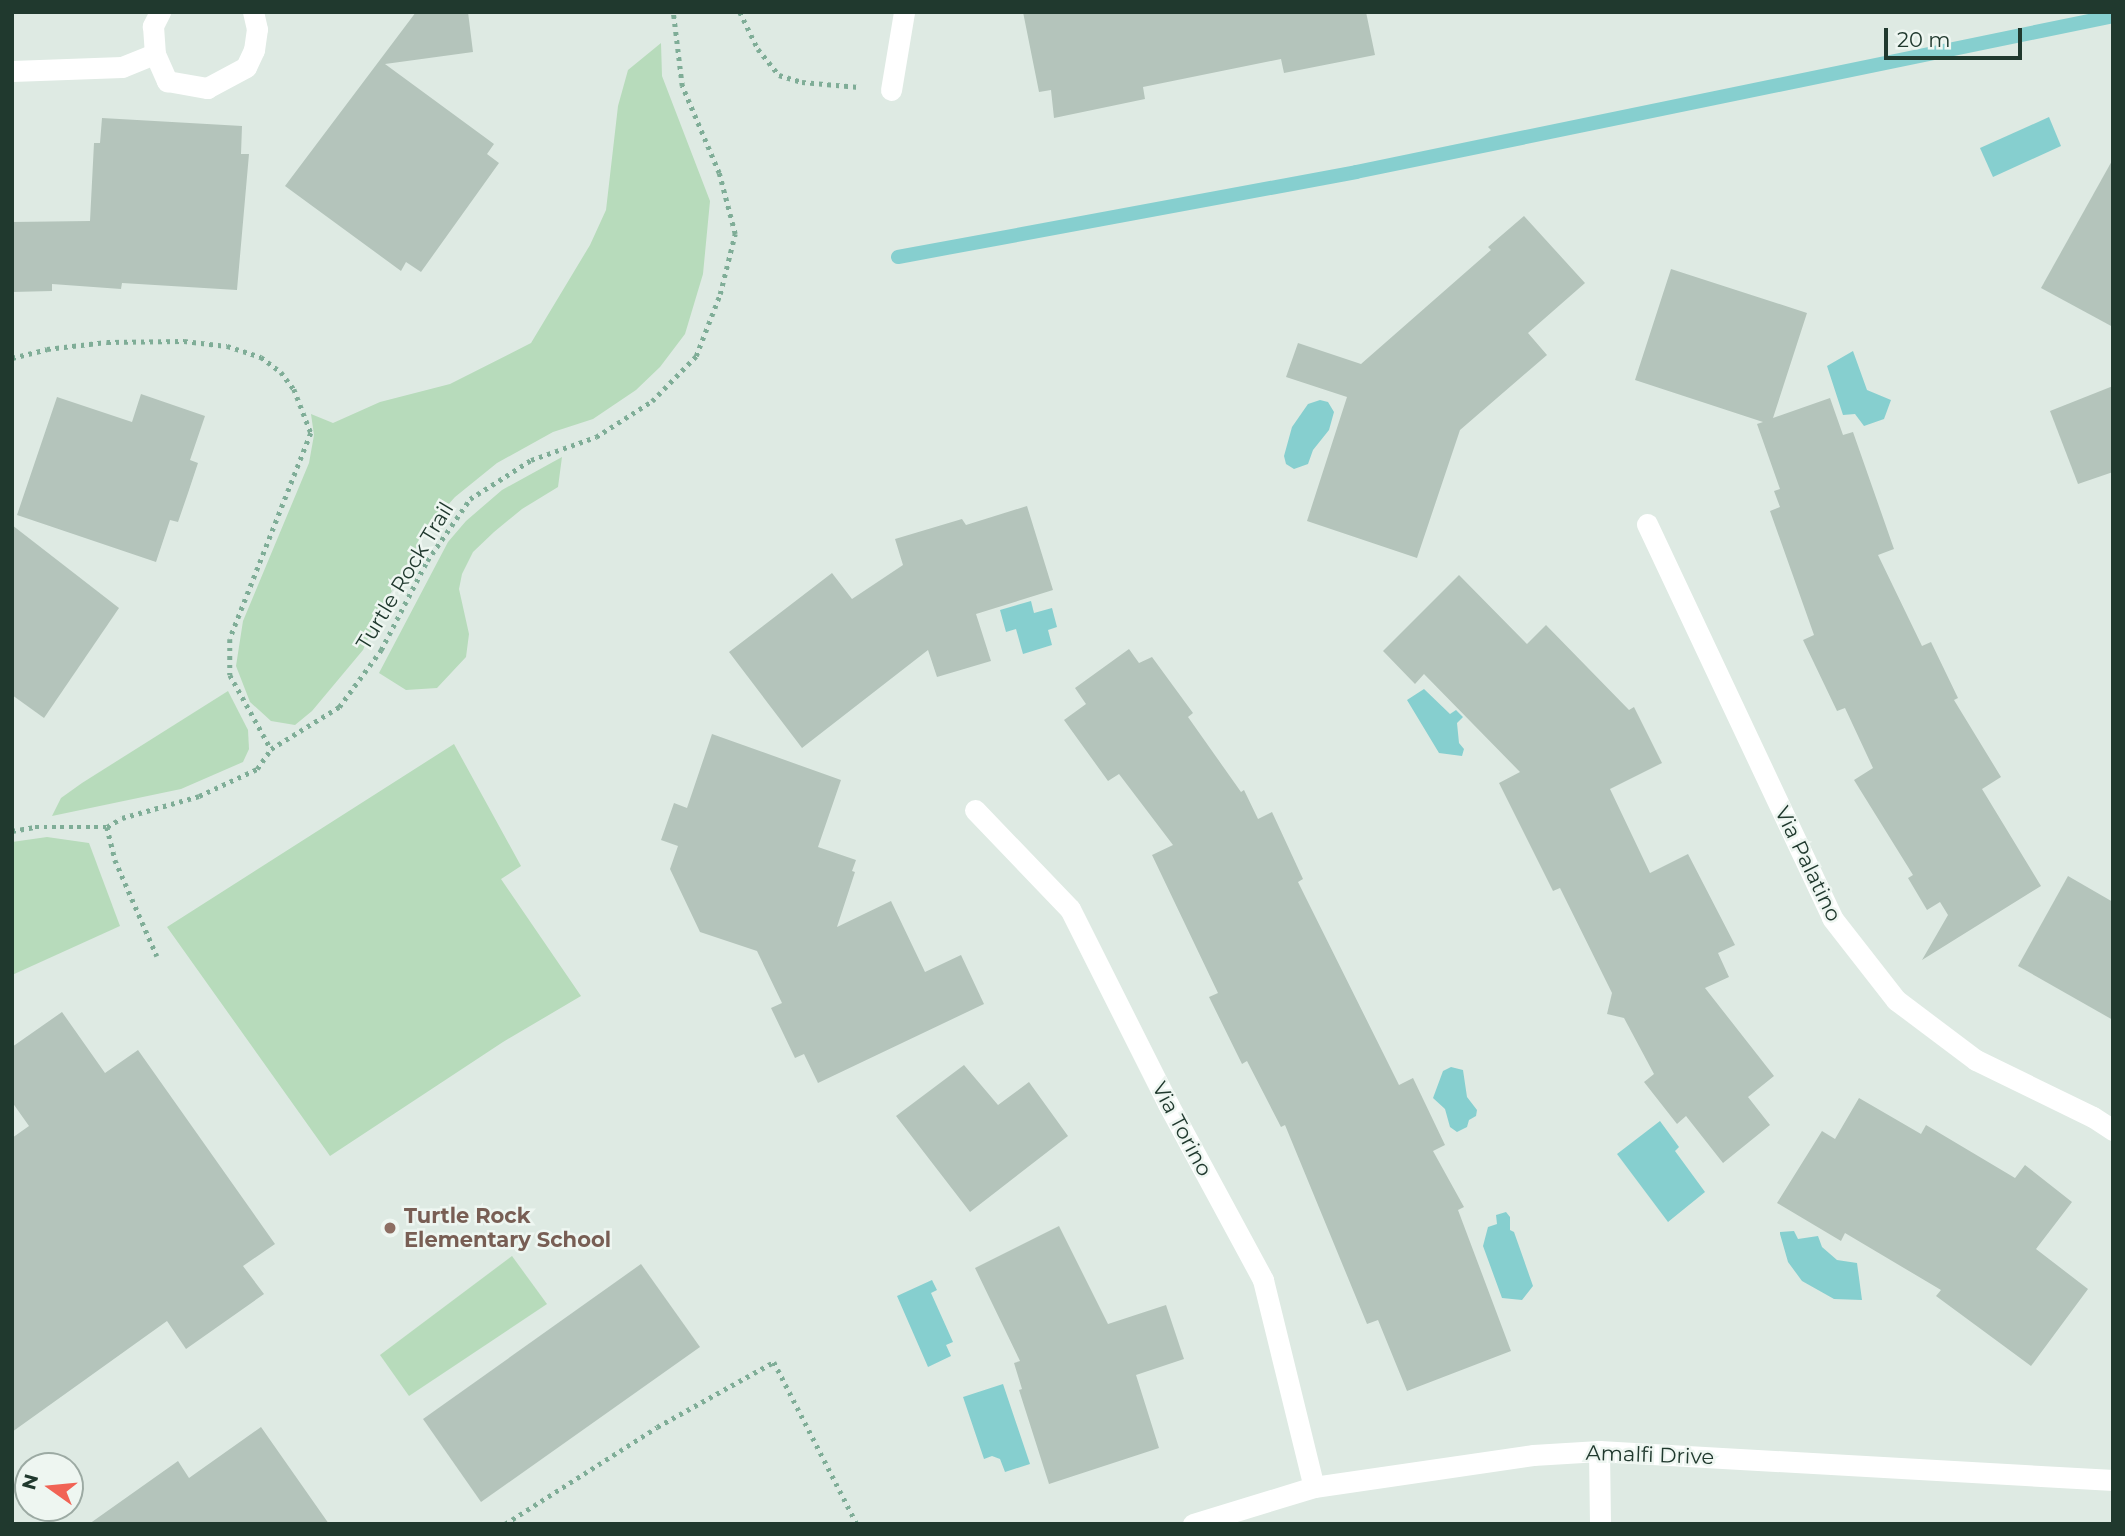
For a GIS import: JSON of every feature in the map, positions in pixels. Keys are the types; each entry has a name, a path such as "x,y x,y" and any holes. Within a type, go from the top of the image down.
{"street":[{"path":"160,12 153,26 155,54 167,81 207,88 246,67 254,50 257,29 253,12"},
{"path":"891,90 904,12"},
{"path":"12,71 122,67 155,54"},
{"name":"Via Palatino","path":"1647,524 1832,918 1896,1000 1976,1060 2093,1117 2113,1130"},
{"name":"Via Torino","path":"975,810 1070,909 1168,1104 1263,1280 1314,1487"},
{"path":"1600,1451 1600,1524"},
{"name":"Amalfi Drive","path":"1193,1524 1314,1487 1533,1455 1600,1451 2113,1480"}],"path":[{"name":"Turtle Rock Trail","path":"12,831 36,827 107,827 122,818 211,791 257,769 271,748 339,707 381,650 427,561 470,499 531,460 596,437 652,401 695,356 720,294 736,234 719,173 682,86 673,12"},
{"path":"740,12 758,49 779,75 802,82 891,90"},
{"path":"12,358 47,349 107,342 184,341 227,346 261,357 281,372 294,389 311,433 230,639 230,675 271,748"},
{"path":"107,827 115,860 157,956"},
{"path":"505,1524 657,1427 774,1362 857,1524"}],"green space":[{"path":"661,43 662,76 710,201 703,274 685,334 660,367 636,390 593,419 553,432 497,463 455,497 429,526 380,612 363,650 312,711 295,725 271,721 250,702 236,666 243,621 309,463 314,435 311,414 333,423 380,402 450,384 531,343 590,245 606,210 618,106 628,70"},
{"path":"562,457 558,487 522,509 494,532 473,552 462,574 459,589 469,634 466,657 437,688 406,690 379,673 448,542 466,521 502,490"},
{"path":"228,691 248,730 249,749 243,762 181,789 52,816 61,798 82,783"},
{"path":"454,744 521,866 501,879 581,996 503,1042 330,1156 167,927"},
{"path":"47,837 89,843 120,926 12,975 12,842"},
{"path":"512,1256 547,1304 409,1396 380,1355"}],"water":[{"path":"2049,117 2061,146 1993,177 1980,148"},
{"path":"1853,351 1867,390 1891,400 1884,419 1864,426 1855,414 1843,415 1827,366"},
{"path":"1320,400 1328,402 1334,412 1329,430 1313,450 1308,464 1294,469 1286,464 1284,456 1292,427 1308,404"},
{"path":"1031,601 1034,613 1052,608 1057,627 1048,630 1052,645 1023,654 1016,629 1006,632 1000,610"},
{"path":"1424,689 1450,714 1456,710 1463,717 1457,723 1459,743 1464,749 1462,756 1439,753 1407,700"},
{"path":"1451,1067 1463,1070 1467,1097 1477,1110 1476,1116 1469,1120 1467,1127 1457,1132 1450,1127 1445,1109 1433,1098 1443,1071"},
{"path":"1660,1121 1679,1147 1675,1151 1705,1192 1668,1222 1617,1154"},
{"path":"1506,1212 1510,1217 1510,1230 1514,1232 1533,1286 1522,1300 1502,1298 1483,1246 1488,1227 1497,1224 1496,1215"},
{"path":"1794,1231 1798,1239 1818,1236 1822,1247 1837,1260 1857,1263 1862,1300 1834,1299 1802,1281 1788,1262 1780,1234"},
{"path":"932,1280 937,1290 931,1293 953,1342 946,1345 951,1356 928,1367 897,1296"},
{"path":"1003,1384 1030,1464 1005,1472 1000,1459 992,1456 984,1459 963,1397"}],"building":[{"path":"416,12 468,12 473,52 385,64 494,144 487,154 499,163 421,272 406,262 401,271 285,186"},
{"path":"1023,12 1366,12 1375,55 1284,73 1281,59 1143,87 1145,99 1054,118 1051,90 1039,92"},
{"path":"102,118 242,126 241,154 249,154 237,290 122,283 121,289 52,284 52,291 12,292 12,222 90,221 94,143 100,143"},
{"path":"2113,159 2113,327 2041,288"},
{"path":"1524,216 1585,283 1528,333 1547,355 1460,430 1417,558 1307,521 1347,397 1286,377 1298,343 1361,364 1491,250 1488,247"},
{"path":"1671,269 1807,313 1773,418 1830,398 1843,435 1853,432 1894,549 1878,555 1922,646 1931,642 1958,698 1954,700 2001,777 1982,789 2041,886 1922,960 1948,915 1940,902 1927,910 1908,878 1913,875 1854,780 1873,768 1845,708 1837,711 1803,640 1814,635 1770,511 1780,507 1774,491 1780,489 1757,424 1763,422 1635,380"},
{"path":"2113,386 2113,472 2078,484 2050,411"},
{"path":"141,394 205,416 190,460 198,463 188,493 178,522 170,520 156,562 17,515 57,397 132,422"},
{"path":"1027,506 1053,590 976,614 991,661 937,677 928,650 802,748 729,652 832,573 852,599 903,565 895,539 962,519 966,525"},
{"path":"12,525 119,608 44,718 12,695"},
{"path":"1459,575 1527,644 1546,625 1629,710 1634,707 1662,763 1610,789 1650,873 1688,854 1735,945 1718,953 1729,977 1705,988 1774,1076 1748,1097 1770,1125 1723,1163 1686,1116 1677,1124 1644,1082 1654,1074 1624,1018 1607,1014 1612,993 1560,888 1553,891 1499,783 1520,772 1424,674 1415,684 1383,651"},
{"path":"1129,649 1139,663 1152,657 1193,713 1188,717 1241,792 1244,790 1258,819 1272,812 1303,879 1298,882 1399,1085 1413,1078 1445,1145 1433,1151 1464,1207 1458,1210 1511,1351 1407,1391 1378,1320 1367,1324 1285,1125 1281,1127 1247,1061 1242,1064 1209,997 1218,993 1152,855 1173,845 1119,774 1108,781 1064,720 1086,704 1075,688"},
{"path":"712,734 841,780 818,847 856,860 852,871 855,872 837,927 891,901 925,972 961,955 984,1004 818,1083 804,1054 795,1058 771,1008 782,1003 757,951 700,932 670,869 678,846 661,840 674,803 687,808"},
{"path":"2068,876 2113,902 2113,1020 2018,966"},
{"path":"62,1012 105,1073 138,1050 275,1244 243,1266 264,1294 186,1349 167,1321 12,1432 12,1138 29,1126 12,1102 12,1047"},
{"path":"964,1065 998,1105 1029,1082 1068,1136 970,1212 896,1116"},
{"path":"1859,1098 1921,1134 1926,1125 2015,1178 2025,1165 2072,1202 2036,1249 2088,1289 2031,1366 1936,1296 1941,1290 1845,1233 1841,1241 1777,1203 1822,1131 1835,1139"},
{"path":"1059,1226 1108,1324 1166,1305 1184,1359 1136,1375 1159,1448 1049,1484 1019,1390 1022,1389 1014,1363 1020,1361 975,1268"},
{"path":"641,1264 700,1347 481,1502 423,1419"},
{"path":"261,1427 329,1524 89,1524 178,1461 189,1478"}],"waterway":[{"path":"898,257 1356,172 2113,16"}],"place":[{"name":"Turtle Rock Elementary School","path":"390,1228"}]}
